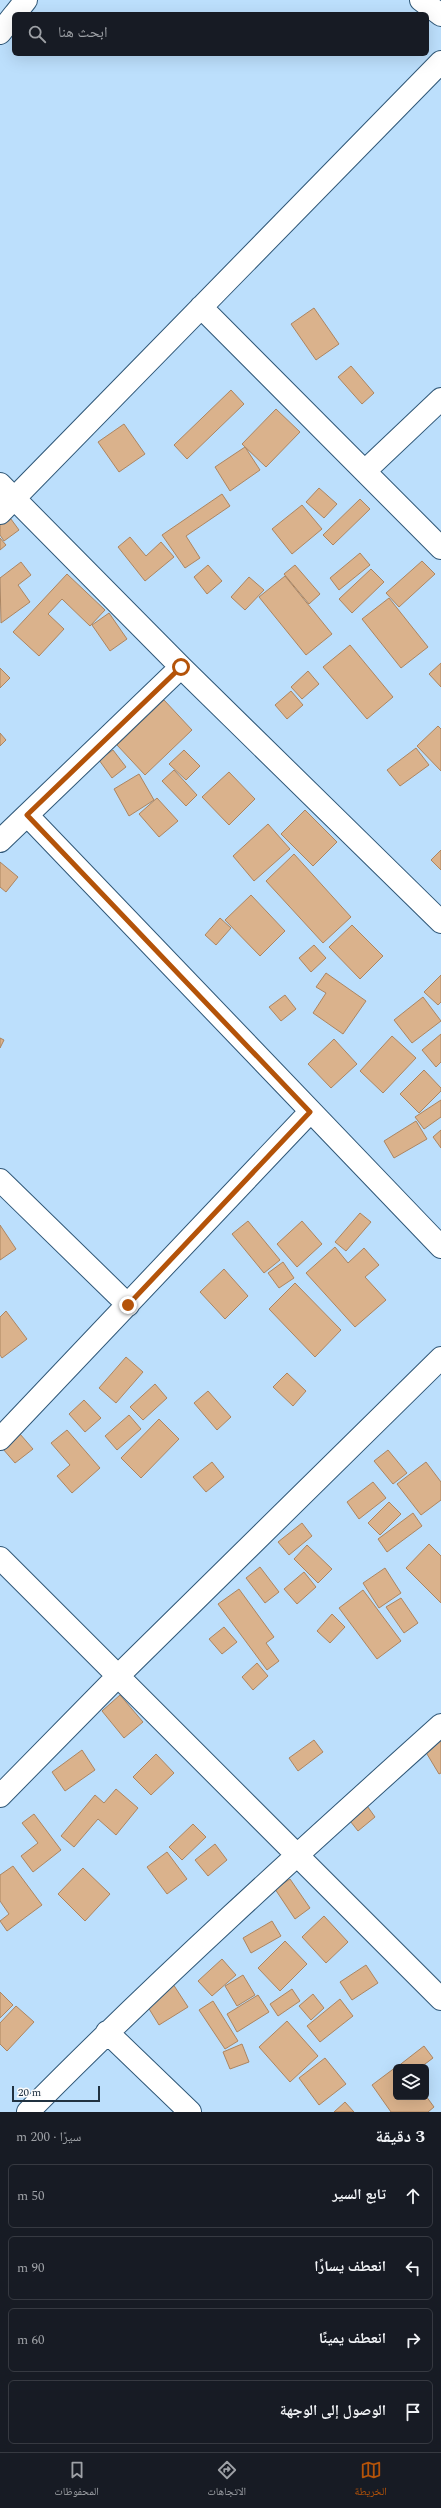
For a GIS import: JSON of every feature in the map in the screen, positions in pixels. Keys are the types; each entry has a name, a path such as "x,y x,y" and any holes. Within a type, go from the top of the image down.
{"street":[{"path":"16,12 26,0"},
{"path":"421,0 441,16"},
{"path":"0,33 12,18"},
{"path":"441,62 200,307 5,498 181,667 441,922"},
{"path":"200,307 441,548"},
{"path":"365,471 441,399"},
{"path":"0,841 181,667"},
{"path":"27,815 441,1247"},
{"path":"0,1439 310,1112"},
{"path":"0,1180 128,1305"},
{"path":"0,1796 118,1676 441,1358"},
{"path":"0,1558 441,2000"},
{"path":"28,2112 107,2032 296,1855 441,1725"},
{"path":"107,2032 190,2112"}],"building":[{"path":"314,308 339,344 316,360 291,324"},
{"path":"351,366 374,393 362,404 338,377"},
{"path":"231,390 244,404 187,459 174,445"},
{"path":"276,409 300,432 266,467 242,444"},
{"path":"124,424 145,454 119,472 98,442"},
{"path":"245,447 260,470 230,491 215,467"},
{"path":"319,488 337,504 324,518 306,502"},
{"path":"222,494 230,506 186,536 200,558 185,568 162,535"},
{"path":"360,499 370,509 333,545 323,535"},
{"path":"302,505 322,529 292,554 272,529"},
{"path":"8,515 19,530 4,541 0,535 0,521"},
{"path":"130,537 146,556 161,542 174,557 145,581 118,547"},
{"path":"0,538 6,545 0,550"},
{"path":"360,553 370,565 339,590 330,578"},
{"path":"422,561 435,574 399,607 386,593"},
{"path":"21,562 31,575 18,585 30,602 1,623 0,578"},
{"path":"208,565 222,581 207,594 194,577"},
{"path":"295,565 320,594 309,604 284,574"},
{"path":"371,569 384,582 352,613 339,599"},
{"path":"67,574 105,610 90,626 62,599 48,614 64,629 39,656 13,632"},
{"path":"285,576 332,634 306,655 259,597"},
{"path":"249,577 264,590 245,610 231,597"},
{"path":"389,598 428,647 401,668 362,619"},
{"path":"109,613 127,639 110,651 92,625"},
{"path":"350,645 393,697 367,719 323,667"},
{"path":"441,663 441,687 429,674"},
{"path":"0,668 10,678 0,688"},
{"path":"308,671 319,684 302,699 291,687"},
{"path":"291,691 303,705 287,719 275,705"},
{"path":"164,700 192,730 145,775 117,745"},
{"path":"438,726 441,729 441,771 417,746"},
{"path":"0,733 6,740 0,746"},
{"path":"416,748 429,765 400,786 387,770"},
{"path":"113,750 126,767 112,778 99,760"},
{"path":"184,750 200,766 186,780 169,764"},
{"path":"174,770 197,795 186,806 162,781"},
{"path":"229,772 255,799 229,825 202,797"},
{"path":"139,774 154,800 129,816 114,789"},
{"path":"157,798 178,821 159,837 139,814"},
{"path":"305,810 337,842 313,866 281,834"},
{"path":"268,824 290,849 254,881 233,856"},
{"path":"441,850 441,870 431,860"},
{"path":"294,854 351,917 323,943 266,881"},
{"path":"0,862 18,877 6,892 0,887"},
{"path":"251,895 285,931 260,956 225,920"},
{"path":"220,918 231,928 216,945 205,935"},
{"path":"352,925 383,956 360,979 329,947"},
{"path":"314,945 326,958 311,972 299,958"},
{"path":"326,973 366,1001 343,1034 313,1013 326,993 316,987"},
{"path":"441,975 441,1002 438,1005 424,992"},
{"path":"285,995 296,1009 281,1021 269,1007"},
{"path":"423,997 441,1021 412,1043 394,1020"},
{"path":"441,1034 441,1062 436,1067 422,1050"},
{"path":"392,1036 416,1058 383,1093 360,1071"},
{"path":"0,1038 4,1040 0,1048"},
{"path":"334,1039 357,1064 331,1088 308,1064"},
{"path":"424,1070 441,1088 441,1091 419,1113 400,1094"},
{"path":"441,1100 441,1117 424,1129 415,1117"},
{"path":"416,1121 427,1139 394,1158 384,1141"},
{"path":"441,1130 441,1148 433,1137"},
{"path":"360,1213 371,1222 346,1251 335,1242"},
{"path":"248,1221 280,1260 264,1273 232,1234"},
{"path":"302,1221 322,1244 297,1267 277,1244"},
{"path":"0,1225 16,1249 0,1260"},
{"path":"335,1247 348,1263 364,1248 379,1265 365,1277 386,1300 355,1327 306,1273"},
{"path":"283,1262 294,1278 279,1288 268,1273"},
{"path":"224,1269 248,1296 225,1319 200,1292"},
{"path":"295,1283 341,1330 315,1357 269,1309"},
{"path":"6,1311 27,1339 2,1358 0,1355 0,1317"},
{"path":"126,1357 143,1372 116,1403 99,1388"},
{"path":"287,1373 306,1391 293,1406 273,1387"},
{"path":"155,1384 167,1398 143,1420 130,1407"},
{"path":"208,1391 231,1417 217,1430 194,1403"},
{"path":"84,1400 101,1418 85,1432 69,1414"},
{"path":"129,1415 141,1429 117,1450 105,1436"},
{"path":"159,1419 179,1439 141,1478 121,1458"},
{"path":"67,1430 100,1468 72,1493 57,1476 70,1465 51,1443"},
{"path":"20,1434 33,1449 15,1463 3,1449"},
{"path":"388,1450 407,1473 393,1484 374,1461"},
{"path":"212,1462 224,1477 206,1492 193,1477"},
{"path":"426,1462 441,1482 441,1500 421,1515 397,1484"},
{"path":"373,1482 386,1498 359,1519 347,1502"},
{"path":"389,1502 401,1514 380,1535 368,1523"},
{"path":"413,1513 422,1526 387,1552 378,1539"},
{"path":"302,1523 312,1536 289,1555 278,1542"},
{"path":"429,1544 441,1556 441,1603 406,1568"},
{"path":"307,1545 332,1569 318,1583 294,1559"},
{"path":"260,1567 279,1592 265,1603 246,1578"},
{"path":"385,1568 401,1593 379,1608 363,1583"},
{"path":"304,1572 316,1587 297,1604 284,1589"},
{"path":"239,1589 274,1637 266,1643 279,1661 267,1670 218,1604"},
{"path":"363,1590 401,1641 377,1659 339,1608"},
{"path":"401,1598 418,1623 404,1633 386,1607"},
{"path":"332,1614 345,1627 330,1643 317,1631"},
{"path":"224,1627 237,1642 222,1654 209,1639"},
{"path":"257,1663 268,1676 253,1690 242,1677"},
{"path":"120,1695 143,1722 124,1738 102,1711"},
{"path":"441,1732 441,1773 439,1774 421,1744"},
{"path":"314,1740 323,1752 298,1771 289,1758"},
{"path":"82,1750 95,1770 65,1791 52,1772"},
{"path":"156,1754 174,1773 151,1795 133,1777"},
{"path":"116,1789 138,1808 116,1835 98,1819 74,1847 61,1836 95,1795 104,1803"},
{"path":"365,1803 375,1817 358,1831 347,1817"},
{"path":"34,1814 61,1850 33,1872 21,1856 38,1843 22,1823"},
{"path":"193,1824 206,1837 182,1860 169,1847"},
{"path":"215,1844 227,1860 208,1876 195,1860"},
{"path":"167,1852 187,1879 167,1894 147,1867"},
{"path":"13,1866 42,1905 7,1931 0,1921 9,1914 0,1901 0,1875"},
{"path":"83,1868 110,1894 85,1921 58,1894"},
{"path":"290,1879 310,1908 295,1919 275,1889"},
{"path":"324,1916 348,1942 326,1963 302,1937"},
{"path":"272,1921 281,1936 251,1953 243,1938"},
{"path":"285,1941 307,1964 280,1991 258,1968"},
{"path":"222,1959 236,1975 212,1996 198,1981"},
{"path":"366,1965 378,1983 352,2000 340,1982"},
{"path":"243,1975 255,1995 237,2006 225,1986"},
{"path":"171,1981 188,2007 159,2025 143,1999"},
{"path":"292,1989 300,2001 278,2016 270,2004"},
{"path":"0,1992 13,2005 0,2018"},
{"path":"313,1994 324,2008 311,2020 299,2006"},
{"path":"258,1995 269,2012 237,2032 227,2014"},
{"path":"340,1999 353,2016 320,2042 307,2026"},
{"path":"213,2001 238,2041 225,2049 199,2010"},
{"path":"16,2006 34,2022 7,2051 0,2044 0,2023"},
{"path":"287,2021 318,2056 290,2082 259,2047"},
{"path":"242,2044 249,2062 230,2069 223,2052"},
{"path":"424,2046 433,2058 425,2064 401,2064"},
{"path":"325,2058 346,2084 319,2105 299,2078"},
{"path":"393,2069 393,2100 429,2100 434,2107 428,2112 391,2112 372,2085"},
{"path":"345,2102 354,2112 334,2112"}],"route":[{"path":"128,1305 310,1112 27,815 181,667"}]}
